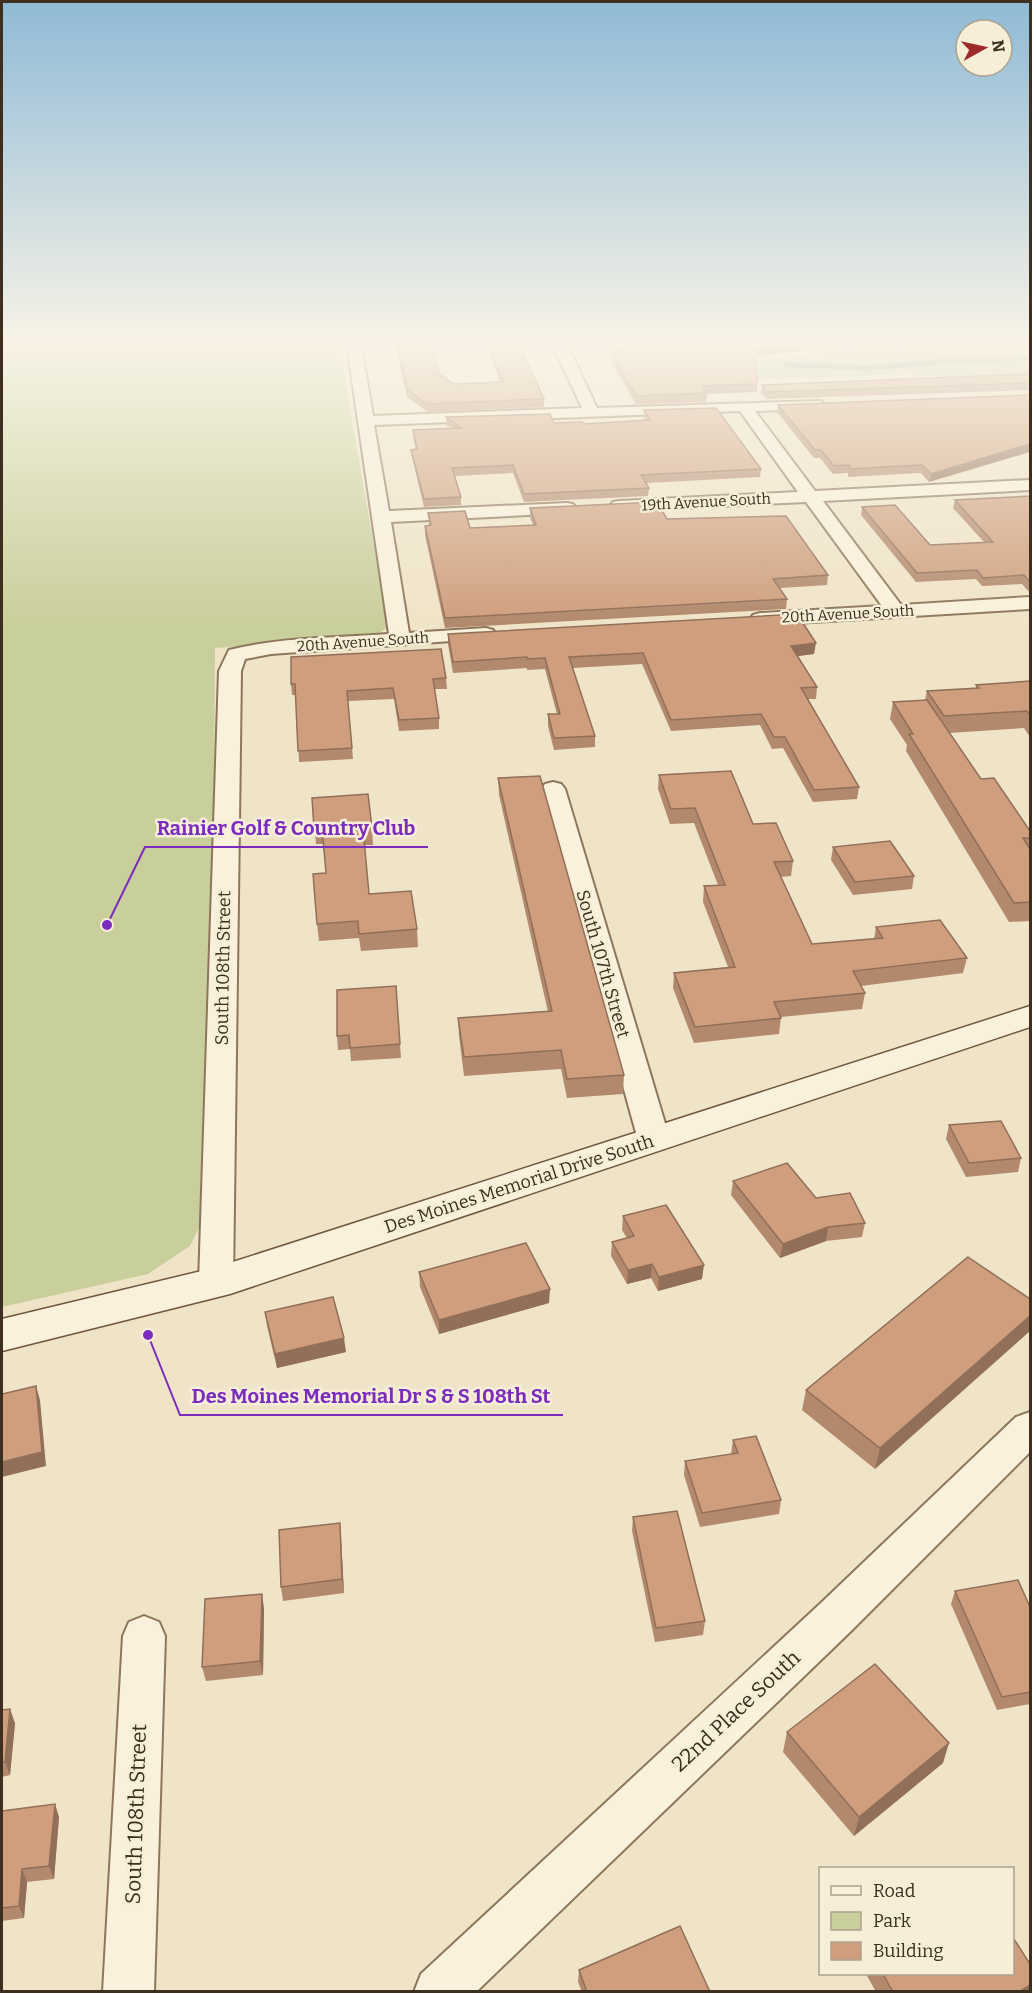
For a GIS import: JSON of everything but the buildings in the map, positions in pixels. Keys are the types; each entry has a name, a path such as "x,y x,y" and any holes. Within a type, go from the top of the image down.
{"main road":[{"name":"Des Moines Memorial Drive South","path":"2,1335 216,1282 1030,1016"}],"street":[{"path":"370,438 400,639"},
{"path":"768,438 896,611"},
{"name":"19th Avenue South","path":"382,517 1030,485"},
{"name":"20th Avenue South","path":"744,620 896,611 1027,607"},
{"name":"20th Avenue South","path":"236,654 271,648 509,633"},
{"name":"South 108th Street","path":"216,1282 230,671 236,654"},
{"name":"South 107th Street","path":"553,789 654,1140"},
{"name":"22nd Place South","path":"439,1992 836,1617 1030,1428"},
{"name":"South 108th Street","path":"128,1992 144,1636"}],"green space":[{"path":"2,438 355,438 388,627 372,638 215,648 212,1202 190,1246 148,1274 2,1307"}],"place":[{"name":"Rainier Golf & Country Club","path":"107,925"},
{"name":"Des Moines Memorial Dr S & S 108th St","path":"148,1335"}]}
